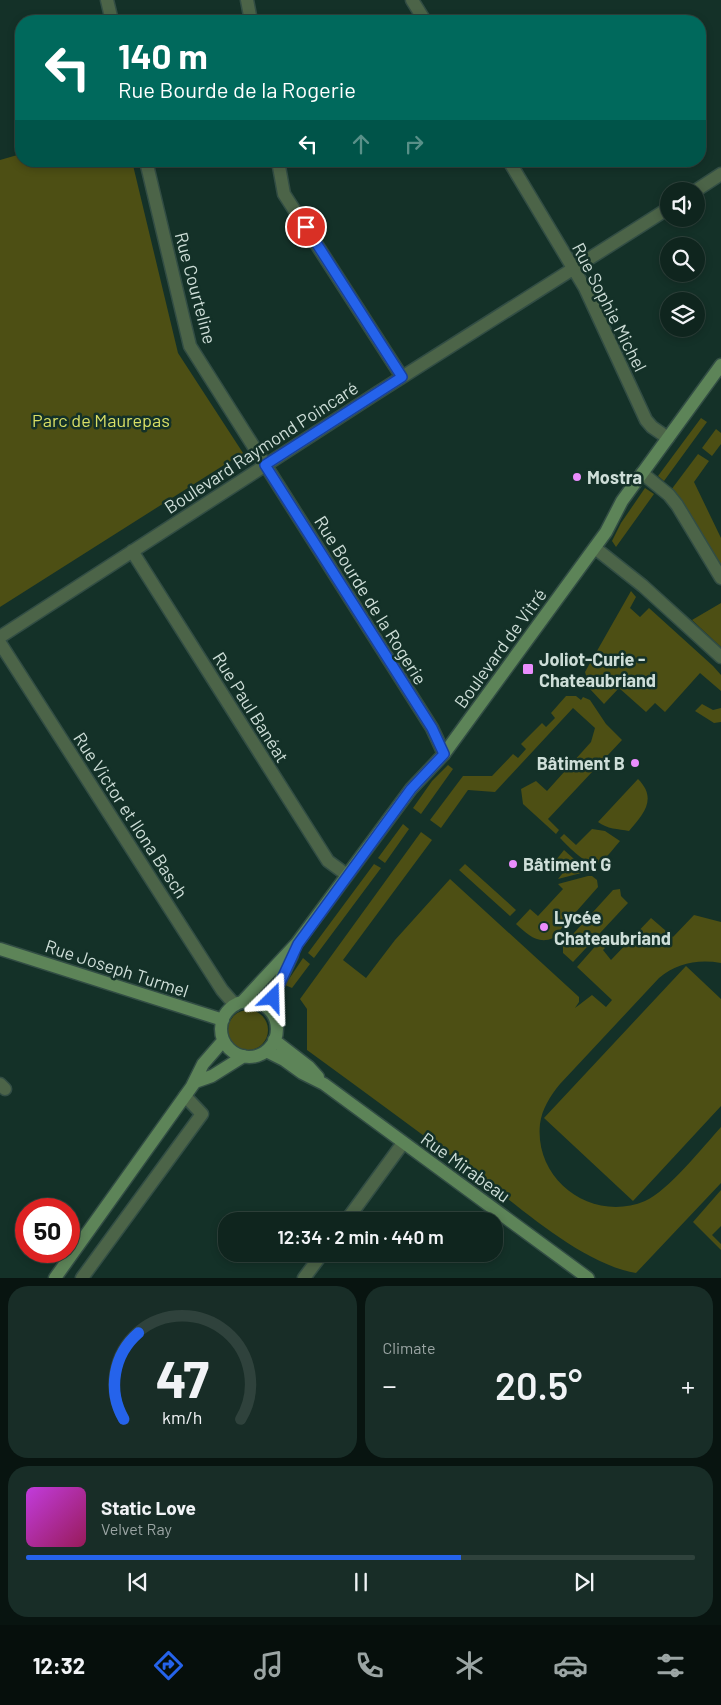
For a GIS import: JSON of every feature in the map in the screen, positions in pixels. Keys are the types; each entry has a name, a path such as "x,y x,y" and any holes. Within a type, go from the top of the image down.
{"main road":[{"name":"Boulevard de Vitré","path":"223,1020 227,1012 239,1004 298,944 411,789 444,754 595,548 606,532 622,501 721,365"},
{"name":"Boulevard de Vitré","path":"274,1040 277,1031 272,1013 276,989 298,944"},
{"name":"Rue Joseph Turmel","path":"1,951 223,1020"},
{"path":"239,1004 250,1001 260,1004 272,1013"},
{"path":"223,1020 221,1032 223,1041 231,1050 244,1056 253,1057 266,1051 274,1040"},
{"name":"Rue Mirabeau","path":"274,1040 309,1068 324,1084"},
{"path":"55,1278 195,1082 203,1064 223,1041"},
{"name":"Rue Mirabeau","path":"266,1051 324,1084 588,1278"},
{"path":"195,1082 212,1076 244,1056"}],"street":[{"path":"107,0 111,15"},
{"path":"247,0 250,15"},
{"path":"412,0 421,15"},
{"name":"Rue Courteline","path":"147,167 190,346 265,465"},
{"path":"279,167 284,194 402,377"},
{"name":"Rue Sophie Michel","path":"514,167 585,288 646,420 652,427 668,438"},
{"path":"705,184 721,174"},
{"name":"Boulevard Raymond Poincaré","path":"0,637 402,377 660,214"},
{"name":"Rue Bourde de la Rogerie","path":"265,465 432,728 444,754"},
{"path":"642,474 669,495 677,505 721,578"},
{"path":"595,548 649,591 721,657"},
{"name":"Rue Paul Banéat","path":"132,551 328,862 347,876"},
{"name":"Rue Victor et Ilona Basch","path":"0,643 222,990 239,1004"},
{"path":"82,1278 202,1114 185,1096"},
{"path":"352,1212 403,1142"},
{"path":"304,1278 316,1262"}],"green space":[{"name":"Parc de Maurepas","path":"15,156 15,167 133,167 178,353 243,453 0,607 0,160"},
{"path":"701,418 707,422 664,481 658,476"},
{"path":"716,429 721,433 721,444 712,456 702,448"},
{"path":"698,454 709,461 694,482 721,538 721,569 677,494 671,490"},
{"path":"645,488 654,494 616,547 612,541 621,523"},
{"path":"631,591 636,597 630,608 640,617 649,608 713,666 721,675 721,691 700,673 665,712 655,703 646,712 619,688 604,704 590,689 585,672"},
{"path":"721,603 721,647 692,620"},
{"path":"566,696 576,696 581,700 583,697 590,700 606,724 622,740 548,819 559,830 556,834 523,804 521,789 536,781 547,791 591,742 595,728 573,708 495,792 468,790 441,828 430,820 463,776 492,776 513,754 518,758 526,749 521,744 542,723 546,727 555,718 551,713"},
{"path":"702,704 713,710 721,708 721,722 714,723 695,711"},
{"path":"448,765 453,769 421,814 413,808 432,781"},
{"path":"638,779 644,786 648,800 643,813 629,831 609,827 598,822"},
{"path":"403,824 409,829 385,863 378,858"},
{"path":"592,829 605,831 620,841 604,859 594,864 583,859 560,838 564,834 576,845"},
{"path":"421,832 432,840 343,960 366,978 395,940 450,879 579,997 579,1002 575,1008 592,995 606,1007 612,1000 577,967 599,942 605,948 603,950 611,960 651,918 673,937 694,915 721,922 721,963 688,963 673,969 659,978 560,1084 547,1103 541,1118 541,1145 547,1163 557,1179 571,1192 587,1201 606,1206 625,1206 645,1201 654,1196 685,1168 721,1127 721,1183 636,1273 616,1268 596,1259 557,1236 307,1050 307,1009 300,999"},
{"path":"564,850 584,868 585,872 558,879 566,869 556,860"},
{"path":"374,864 381,868 314,958 308,953"},
{"path":"465,864 516,910 510,916 459,870"},
{"path":"592,876 597,880 598,887 553,938 548,940 538,939 529,935 516,924 530,909 538,916 563,889 558,884"},
{"path":"620,889 621,896 628,903 573,962 563,953 563,945 613,890"},
{"path":"303,958 310,964 292,988 285,985"},
{"path":"686,966 721,999 721,1106 633,1201 544,1118"},
{"path":"248,1010 262,1016 268,1030 262,1044 248,1050 234,1044 228,1030 234,1016"},
{"path":"721,1190 721,1226 712,1235 721,1244 721,1250 693,1222"}],"place":[{"name":"Mostra","path":"577,477"},
{"name":"Joliot-Curie - Chateaubriand","path":"528,669"},
{"name":"Bâtiment B","path":"635,763"},
{"name":"Bâtiment G","path":"513,864"},
{"name":"Lycée Chateaubriand","path":"544,927"}],"route":[{"path":"273,998 298,944 411,789 444,754 432,728 265,465 402,377 306,227"}]}
